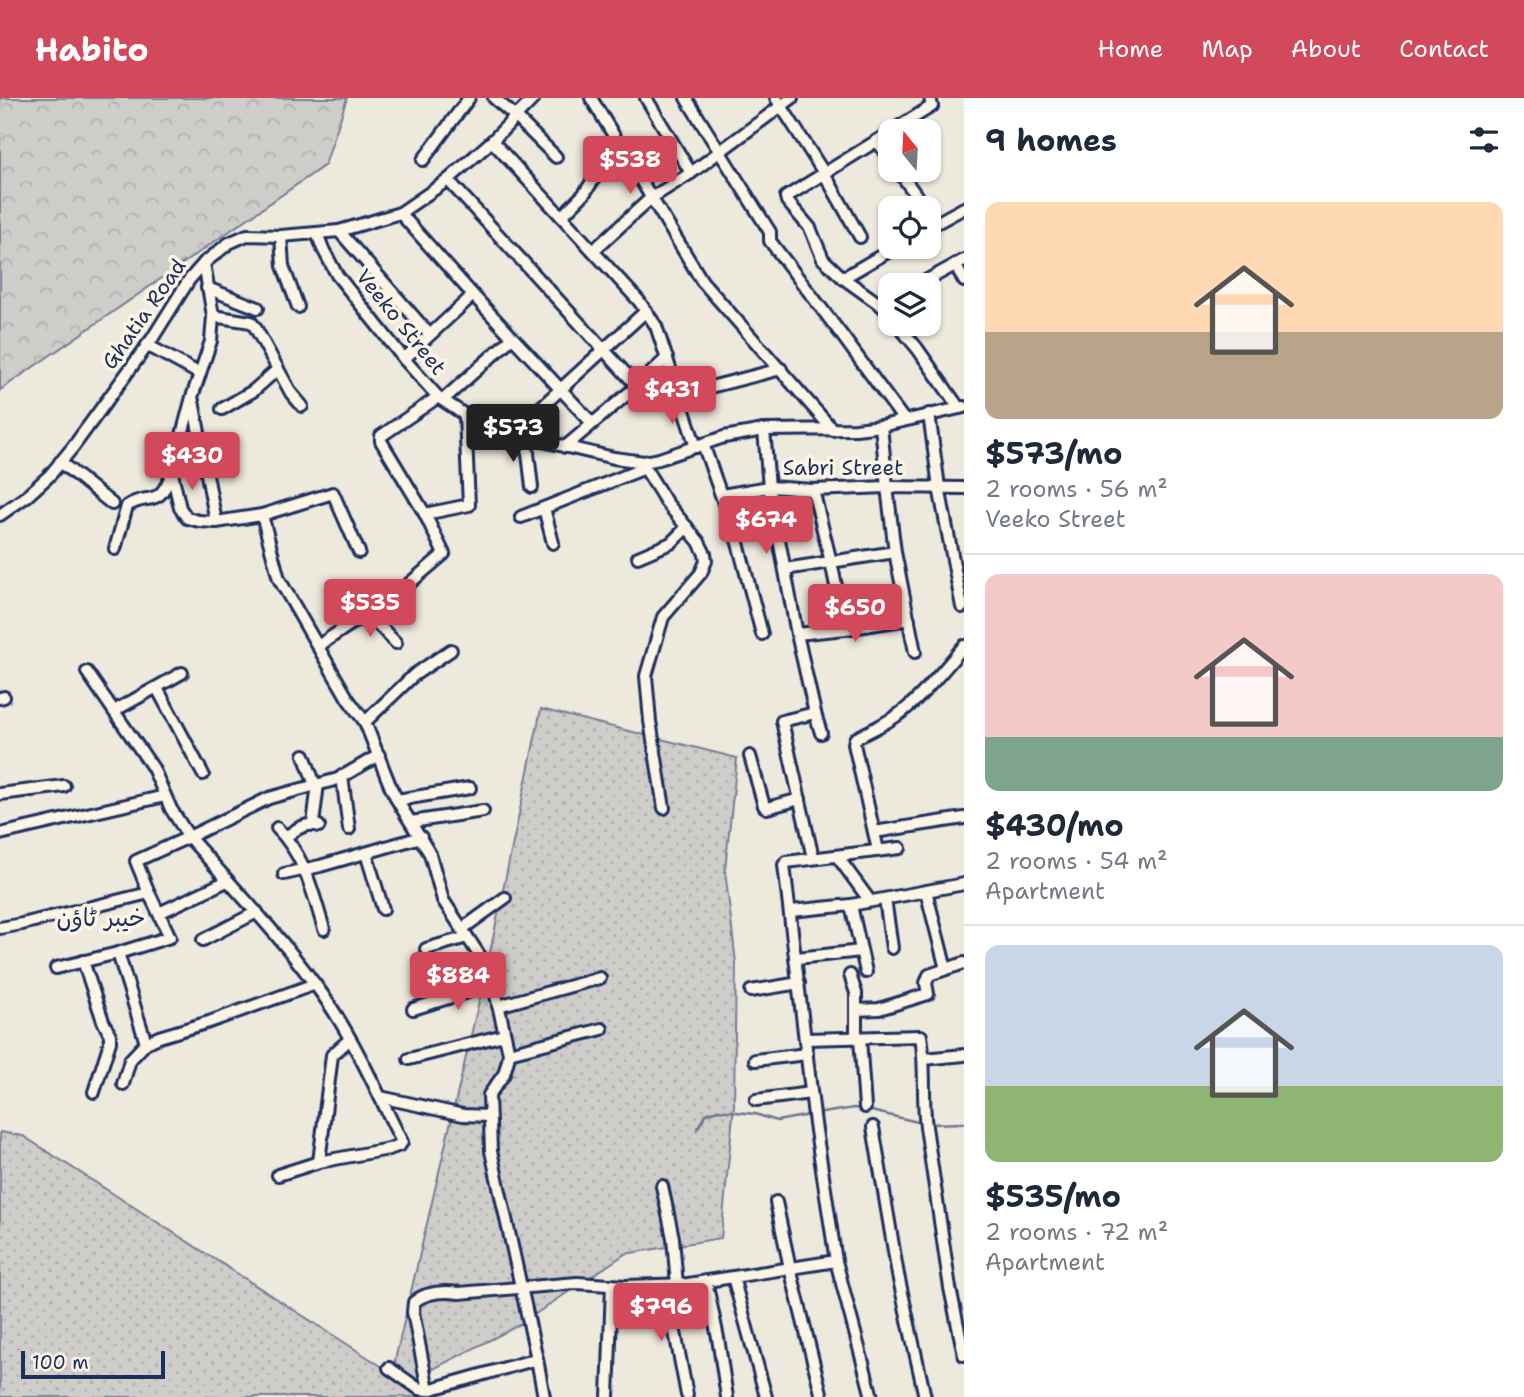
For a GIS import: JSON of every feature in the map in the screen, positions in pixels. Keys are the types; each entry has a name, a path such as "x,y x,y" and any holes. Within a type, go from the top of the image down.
{"street":[{"path":"423,160 468,98"},
{"path":"494,98 556,157"},
{"name":"Ghatia Road","path":"0,515 50,475 147,345 189,280 204,263 229,243 247,236 339,231 400,213 448,180 492,141 534,98"},
{"path":"591,98 702,281 833,430"},
{"path":"646,98 691,173"},
{"path":"686,98 770,232 770,241 904,420"},
{"path":"594,250 651,198 719,153 779,102 792,98"},
{"path":"912,119 932,106 930,98"},
{"path":"779,102 860,237"},
{"path":"492,141 594,250 639,301 656,326 679,395 722,495 738,543 762,634"},
{"path":"877,141 786,197 810,228 823,260 843,278 878,298"},
{"path":"562,216 583,194 605,162"},
{"path":"448,180 637,387"},
{"path":"941,218 964,208"},
{"path":"400,213 592,423"},
{"path":"339,231 429,334"},
{"name":"Veeko Street","path":"317,233 337,275 404,359 441,398 471,419 565,447 645,465 724,437 764,430 833,430 881,426 961,407"},
{"path":"281,236 283,266 298,307"},
{"path":"843,278 878,258"},
{"path":"940,273 960,262 964,281"},
{"path":"115,550 127,506 154,499 166,489 172,473 192,397 211,341 213,316 204,263"},
{"path":"208,288 258,308"},
{"path":"404,359 473,295"},
{"path":"514,432 646,311"},
{"path":"213,316 251,322 291,393 302,406"},
{"path":"907,336 961,407"},
{"path":"318,646 404,587 444,554 425,514 381,441 381,436 441,398 513,338"},
{"path":"147,345 200,374"},
{"path":"565,447 637,387 667,358"},
{"path":"222,410 253,391 278,369"},
{"path":"679,395 781,369"},
{"path":"192,397 216,522"},
{"path":"929,414 939,487 962,607"},
{"path":"425,514 469,505 464,415"},
{"path":"881,426 895,552 915,652"},
{"path":"764,430 769,487 797,634 821,733"},
{"path":"526,436 532,487"},
{"path":"60,462 112,504"},
{"path":"522,517 645,465 666,502 699,542 705,554 704,569 663,617 646,676 664,807"},
{"path":"172,473 180,508 187,518 199,521 216,522 262,515 333,493 359,552"},
{"name":"Sabri Street","path":"722,495 769,487 813,490 964,488"},
{"path":"813,490 845,629"},
{"path":"544,508 553,543"},
{"path":"262,515 279,579 348,699 365,722 397,800 430,854 443,900 491,973 509,1053 504,1074 489,1095 491,1151 544,1397"},
{"path":"638,557 671,543 687,527"},
{"path":"785,569 895,552"},
{"path":"367,613 396,643"},
{"path":"797,634 909,619"},
{"path":"878,850 854,744 855,738 907,708 964,646"},
{"path":"365,722 414,675 451,650"},
{"path":"87,672 153,768 165,796 189,836 226,881 257,912 315,984 350,1039 402,1142 389,1149 319,1162 278,1175"},
{"path":"114,711 183,674"},
{"path":"157,688 203,774"},
{"path":"813,858 782,721 816,713"},
{"path":"286,837 297,828 316,825 316,785 304,755"},
{"path":"56,968 170,937 136,861 269,798 342,776 379,755"},
{"path":"750,756 764,806 767,808 800,799"},
{"path":"342,776 349,829"},
{"path":"0,794 64,786"},
{"path":"397,800 470,788"},
{"path":"0,834 165,796"},
{"path":"411,822 483,811"},
{"path":"874,832 964,818"},
{"path":"277,828 286,837 306,869 324,929"},
{"path":"284,874 421,837"},
{"path":"872,1397 836,1261 811,1094 785,865 786,862 813,858 900,848"},
{"path":"366,853 383,909"},
{"path":"837,856 870,901"},
{"path":"159,913 226,881"},
{"path":"791,911 850,905 962,884 964,898"},
{"path":"926,891 947,969"},
{"path":"0,928 149,893"},
{"path":"426,949 465,933 505,898"},
{"path":"885,899 892,948"},
{"path":"850,905 866,972"},
{"path":"203,940 257,912"},
{"path":"797,958 861,951"},
{"path":"118,953 146,1042"},
{"path":"83,961 110,1035 94,1092"},
{"path":"856,1010 879,1009 928,994 926,983 929,975 964,963"},
{"path":"850,975 856,993 865,1107"},
{"path":"498,1006 600,978"},
{"path":"751,992 799,983"},
{"path":"123,1084 130,1060 146,1042 315,984"},
{"path":"413,1009 493,984"},
{"path":"509,1053 602,1030"},
{"path":"409,1059 504,1035"},
{"path":"806,1039 921,1037 926,1128 950,1288 964,1355"},
{"path":"319,1162 332,1055 350,1039"},
{"path":"755,1060 807,1054"},
{"path":"924,1059 964,1055"},
{"path":"756,1100 811,1094"},
{"path":"380,1097 463,1115 489,1116"},
{"path":"873,1127 898,1275 925,1397"},
{"path":"662,1186 676,1255 671,1285 687,1395"},
{"path":"776,1202 822,1397"},
{"path":"428,1390 413,1312 414,1302 418,1298 445,1291 459,1293 577,1283 671,1285 836,1261"},
{"path":"733,1278 766,1397"},
{"path":"706,1281 727,1397"},
{"path":"608,1397 612,1285"},
{"path":"389,1368 419,1389 428,1390 537,1359"}],"green space":[{"path":"0,98 347,98 325,165 0,390"},
{"path":"541,709 737,758 725,870 736,963 734,1105 721,1238 625,1254 519,1325 431,1370 434,1397 0,1397 0,1132 23,1136 392,1373 487,967"}],"waterway":[{"path":"816,1114 861,1109"},
{"path":"697,1129 706,1114 718,1110 755,1114 777,1121 809,1115"},
{"path":"867,1110 922,1123"},
{"path":"929,1124 964,1123"}],"district":[{"name":"خیبر ٹاؤن","path":"101,918"}]}
